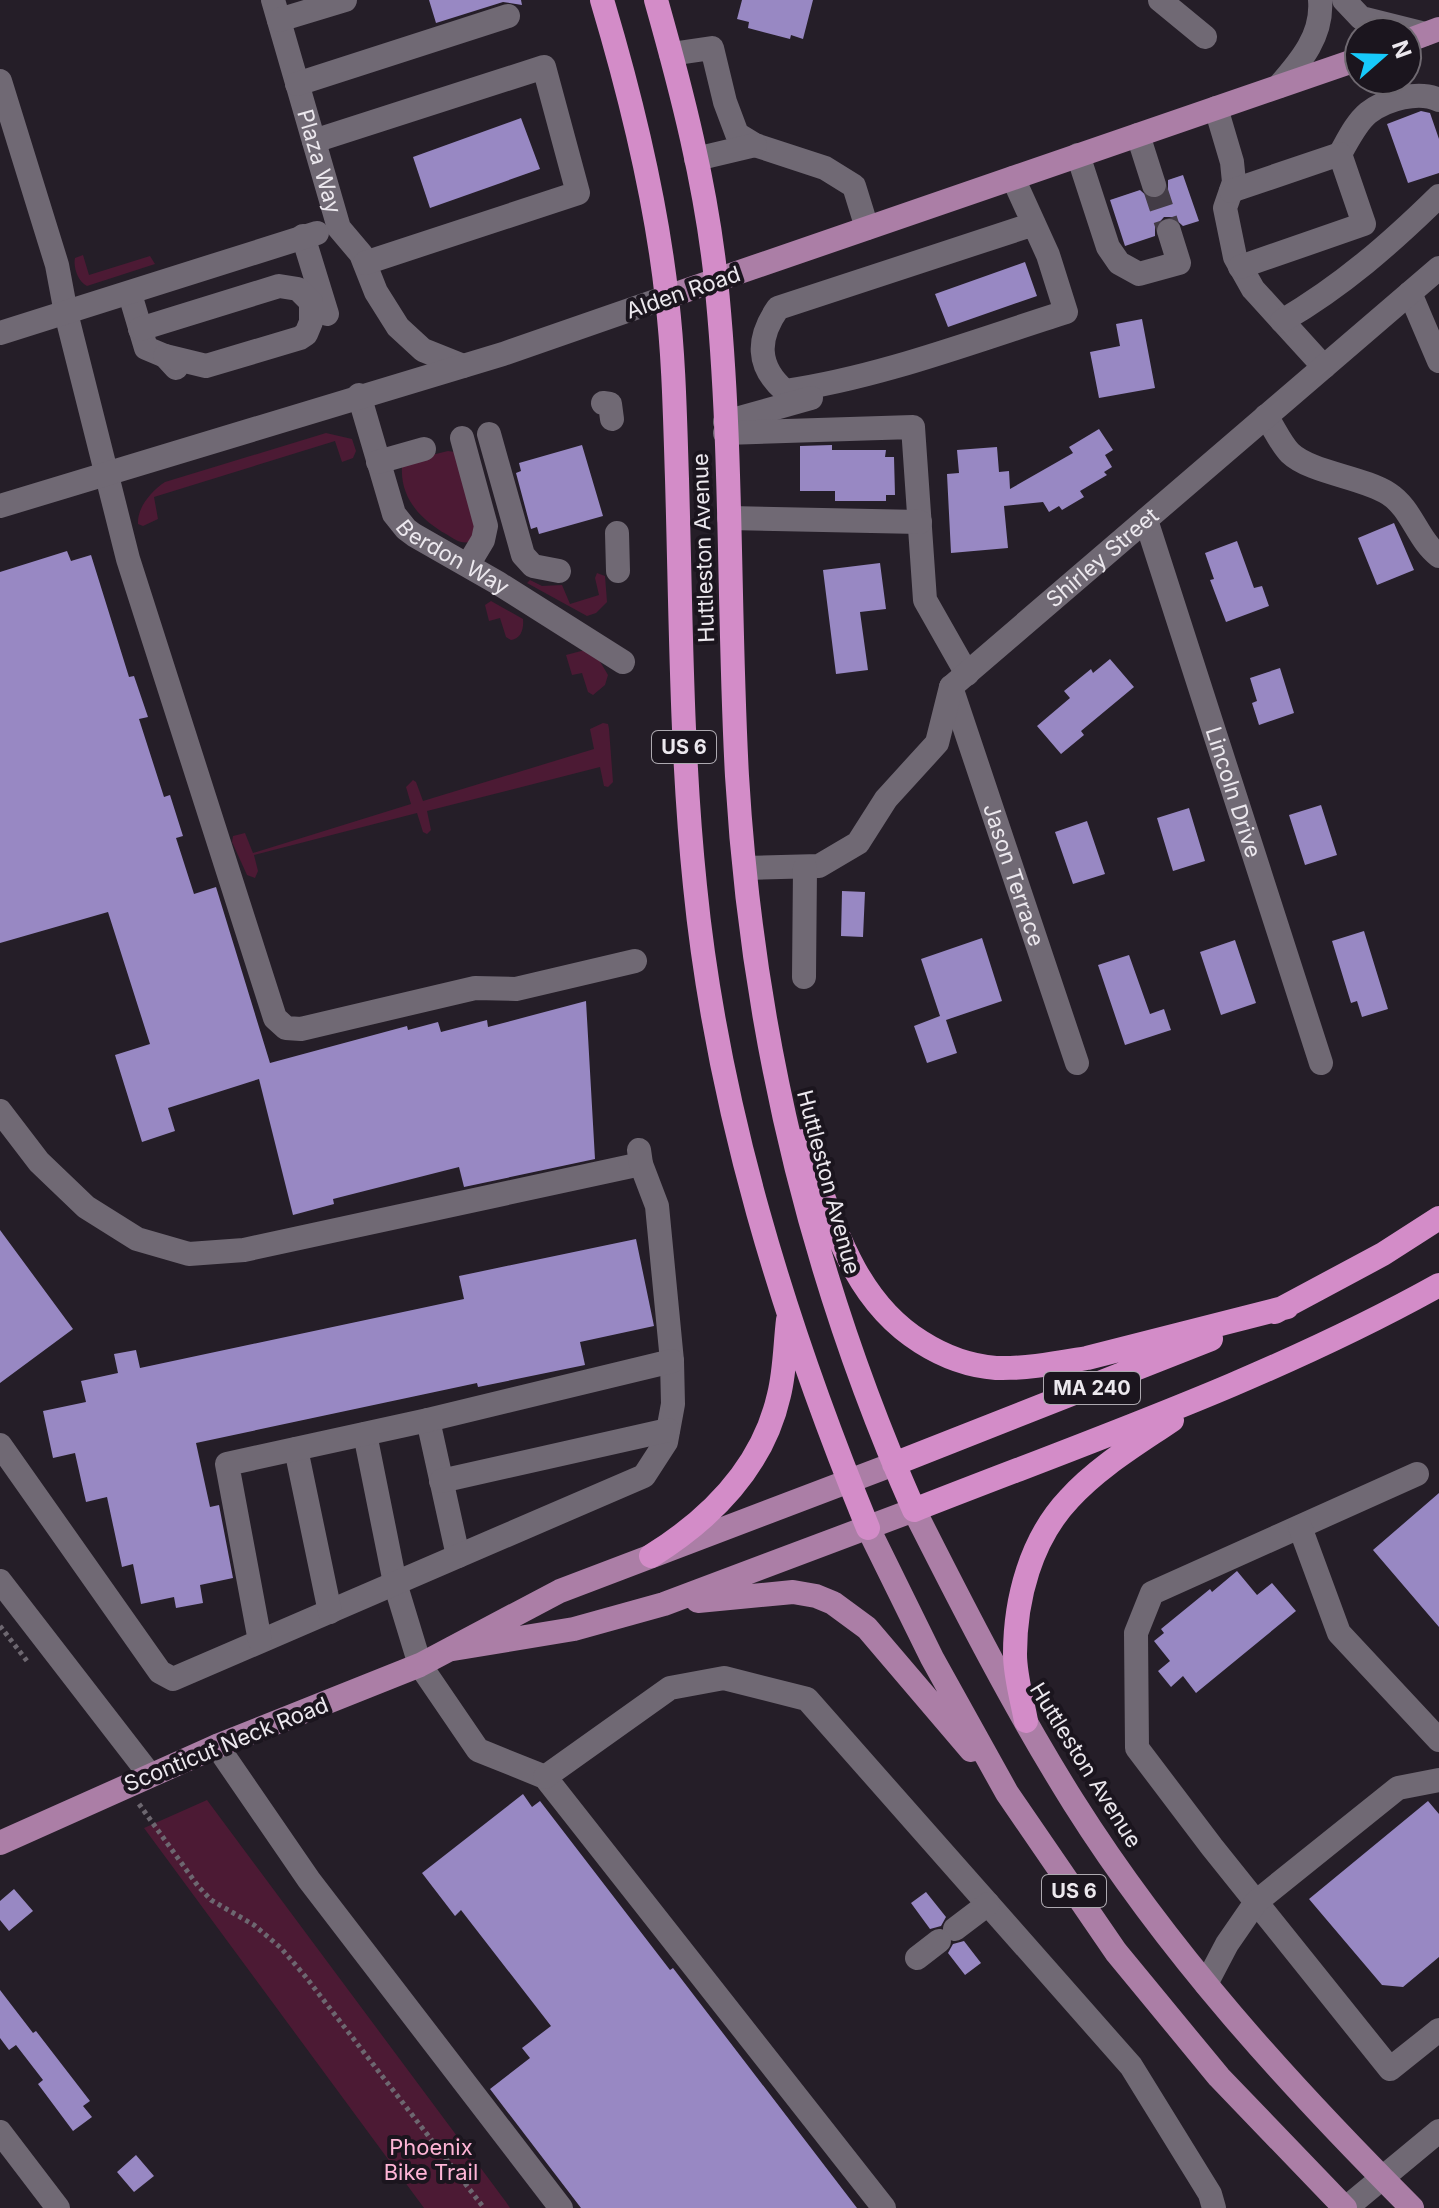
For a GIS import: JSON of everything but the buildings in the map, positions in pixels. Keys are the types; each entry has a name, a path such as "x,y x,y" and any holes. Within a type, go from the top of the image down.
{"highway":[{"name":"Huttleston Avenue","path":"602,0 645,162 667,297 676,450 685,757 695,890 715,1027 726,1087 789,1310 848,1480 868,1528"},
{"name":"Huttleston Avenue","path":"656,0 696,159 716,280 729,518 737,777 745,868 771,1058 826,1277 894,1464 914,1510"},
{"path":"771,1058 848,1259 860,1281 889,1319 931,1349 992,1368 1033,1367 1087,1358 1287,1307"},
{"name":"MA 240","path":"894,1464 1287,1307 1383,1254 1439,1218"},
{"name":"MA 240","path":"914,1510 1287,1363 1375,1321 1439,1285"},
{"path":"651,1556 683,1536 716,1506 735,1486 763,1442 780,1391 789,1310"},
{"path":"1026,1721 1015,1657 1017,1626 1027,1575 1051,1521 1068,1499 1086,1483 1202,1399"}],"main road":[{"name":"Alden Road","path":"667,297 1343,64"},
{"name":"MA 240","path":"848,1480 894,1464"},
{"name":"Sconticut Neck Road","path":"0,1843 217,1746 420,1665 560,1591 848,1480"},
{"name":"MA 240","path":"868,1528 914,1510"},
{"name":"Huttleston Avenue","path":"914,1510 1026,1721 1099,1840 1206,1984 1259,2048 1412,2208"},
{"name":"Sconticut Neck Road","path":"453,1649 574,1629 664,1604 868,1528"},
{"name":"Huttleston Avenue","path":"868,1528 932,1658 1007,1793 1116,1952 1219,2077 1346,2208"},
{"path":"664,1604 793,1592 833,1603 867,1628 884,1646 1007,1793"}],"street":[{"path":"276,10 345,0"},
{"path":"1160,0 1205,37"},
{"path":"1279,86 1313,43 1321,13 1320,0"},
{"path":"1344,0 1361,18 1424,35"},
{"name":"Plaza Way","path":"276,10 339,228 361,254 376,292 398,327 423,350 463,366"},
{"path":"297,84 508,16"},
{"path":"671,54 712,48 725,102 737,134 755,145 825,168 854,186 867,228"},
{"path":"314,141 544,67 578,193 365,263"},
{"path":"0,81 57,265 106,474 146,618 271,1009 280,1023 293,1030 301,1029 475,988 509,990 635,961"},
{"path":"1231,191 1340,154 1370,111 1415,95 1429,95 1439,100"},
{"path":"1216,108 1232,162 1234,182 1225,208 1235,257 1253,289 1324,367"},
{"path":"1138,135 1154,185"},
{"path":"696,159 755,145"},
{"path":"1240,267 1364,224 1340,154"},
{"path":"1078,155 1108,247 1119,263 1139,274 1179,263 1169,231"},
{"path":"725,428 1065,328 1066,312 1048,255 1013,178"},
{"path":"1282,321 1325,296 1439,196"},
{"path":"1034,224 778,308 765,325 762,347 765,364 773,380 785,391 888,369 1066,312"},
{"path":"0,333 130,294 303,236 339,228"},
{"path":"130,294 146,348 194,378 213,379 298,354 315,344 322,334 327,315 303,236"},
{"name":"Shirley Street","path":"959,680 1439,268"},
{"path":"140,329 279,286 298,289 311,302 313,308 309,328 295,341 206,366 172,363"},
{"path":"1410,293 1439,361"},
{"name":"Alden Road","path":"0,506 463,366 667,297"},
{"name":"Berdon Way","path":"359,395 398,521 414,535 468,565 623,662"},
{"path":"1266,416 1290,454 1387,492 1403,505 1426,544 1439,556"},
{"name":"Jason Terrace","path":"725,428 913,427 925,600 959,680 1077,1063"},
{"path":"489,434 523,555 533,566 559,571"},
{"path":"462,438 486,526 483,540 468,565"},
{"path":"378,462 424,449"},
{"path":"729,518 920,522"},
{"name":"Lincoln Drive","path":"1146,520 1321,1063"},
{"path":"745,868 819,866 858,843 886,799 937,743 959,680"},
{"path":"804,977 805,868"},
{"path":"0,1111 39,1162 86,1207 137,1239 189,1254 244,1250 640,1157 657,1206 672,1361 673,1404 666,1442 644,1476 173,1679 160,1672 0,1445"},
{"path":"260,1641 227,1464 428,1420 672,1361"},
{"path":"428,1420 458,1556"},
{"path":"441,1481 668,1430"},
{"path":"365,1434 395,1583 420,1665 478,1750 545,1777 884,2208"},
{"path":"296,1449 330,1612"},
{"path":"1417,1474 1152,1593 1136,1633 1137,1748 1390,2069 1439,2030"},
{"path":"1300,1527 1339,1633 1439,1740"},
{"path":"0,1581 150,1775"},
{"path":"545,1777 670,1688 724,1678 807,1699 1131,2066 1210,2194 1214,2208"},
{"path":"217,1746 309,1880 561,2208"},
{"path":"1206,1984 1227,1944 1256,1902 1398,1788 1439,1780"},
{"path":"917,1958 988,1904"},
{"path":"1346,2208 1439,2131"},
{"path":"0,2132 53,2206"}],"path":[{"path":"0,1626 29,1663"},
{"path":"126,1785 211,1900 254,1925 281,1948 305,1976 484,2208"}],"green space":[{"path":"83,255 89,275 150,256 155,264 87,286 79,278 75,266 75,258"},
{"path":"326,433 352,439 356,451 353,458 342,462 335,441 154,497 158,519 143,526 138,524 146,500 165,482"},
{"path":"455,452 479,522 470,542 457,541 428,522 408,498 402,478 402,467 407,461"},
{"path":"597,573 605,576 607,602 596,613 587,616 527,583 530,580 542,586 562,585 570,604 599,595 595,578"},
{"path":"491,601 523,619 517,638 511,640 506,637 500,618 489,621 485,605"},
{"path":"585,650 595,653 608,675 605,685 593,695 588,692 582,673 572,675 566,655"},
{"path":"608,724 609,729 613,782 608,787 604,786 600,767 427,811 431,830 427,834 423,832 417,813 254,855 258,871 255,878 247,875 232,842 233,836 245,833 253,853 411,804 406,787 413,780 423,801 594,749 590,729"},
{"name":"Phoenix Bike Trail","path":"207,1800 510,2208 424,2208 144,1828"}],"tunnel":[{"path":"1154,185 1169,231"}]}
